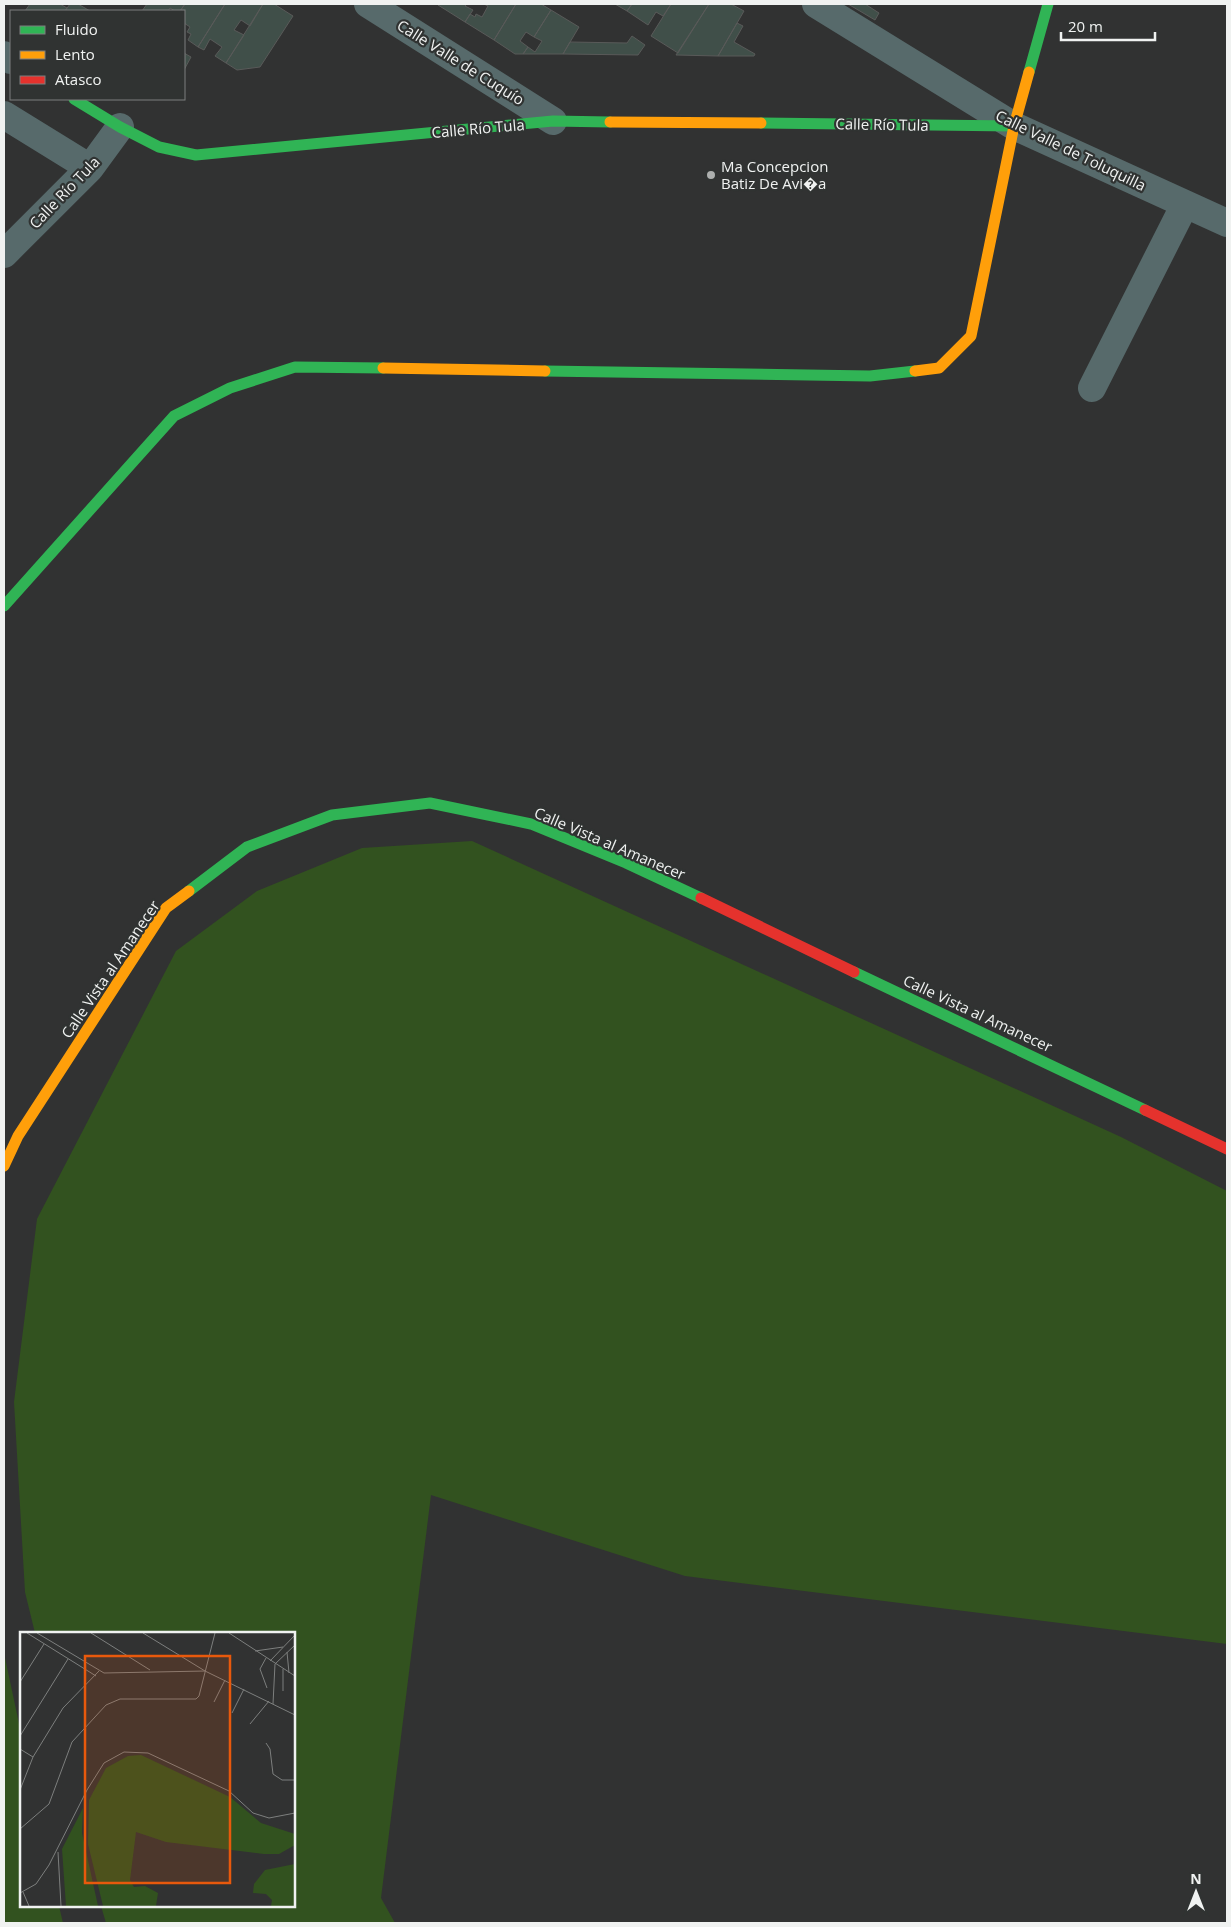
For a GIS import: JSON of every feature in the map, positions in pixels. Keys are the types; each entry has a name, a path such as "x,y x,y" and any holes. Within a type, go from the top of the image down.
{"street":[{"name":"Calle Valle de Cuquío","path":"368,4 553,121"},
{"name":"Calle Valle de Toluquilla","path":"816,4 1014,126 1227,224"},
{"path":"4,606 174,416 230,388 295,367 870,376 939,368 971,336 1014,126 1048,4"},
{"path":"76,100 120,127"},
{"path":"4,115 90,168"},
{"name":"Calle Río Tula","path":"4,254 90,168 120,127 159,147 196,154 553,121 1014,126"},
{"path":"1092,388 1185,204"},
{"name":"Calle Vista al Amanecer","path":"4,1166 18,1136 166,908 247,847 332,815 430,804 531,824 626,863 1227,1149"}],"green space":[{"path":"472,841 1121,1137 1227,1191 1227,1644 685,1576 431,1495 381,1898 395,1923 106,1923 101,1907 295,1907 295,1632 35,1632 25,1592 14,1402 37,1219 176,951 257,891 362,848"},
{"path":"4,1653 20,1728 20,1907 59,1907 63,1923 4,1923"}],"building":[{"path":"30,4 60,4 67,8 66,10 26,10"},
{"path":"70,4 78,4 88,10 66,10"},
{"path":"147,4 185,4 181,10 170,8 169,10 143,10"},
{"path":"185,4 225,4 198,47 188,40 191,34 187,32 190,27 185,24 185,10 181,10"},
{"path":"225,4 263,4 250,26 241,20 234,30 244,35 226,63 215,56 222,47 210,39 204,50 198,47"},
{"path":"263,4 274,4 293,16 260,67 237,70 226,63"},
{"path":"439,4 467,4 465,6 473,10 465,22"},
{"path":"484,4 516,4 494,40 465,22 470,14 475,17 476,14 482,17 488,6"},
{"path":"516,4 541,4 551,10 534,37 526,32 520,41 528,47 523,54 515,54 494,40"},
{"path":"615,4 632,4 627,11"},
{"path":"632,4 671,4 663,16 656,12 648,25 627,11"},
{"path":"671,4 709,4 678,53 651,36"},
{"path":"709,4 731,4 744,11 718,56 676,55"},
{"path":"848,4 865,4 879,13 875,20"},
{"path":"551,10 579,27 563,54 523,54 528,47 535,52 542,41 534,37"},
{"path":"737,23 743,26 734,42 755,54 754,56 718,56"},
{"path":"632,36 645,45 638,55 563,54 570,42 627,43"},
{"path":"185,54 191,57 185,68"}],"traffic: fast":[{"path":"1029,72 1048,4"},
{"path":"76,100 120,127 159,147 196,155 553,121 610,122"},
{"path":"761,123 1014,126"},
{"path":"4,606 174,416 230,388 295,367 383,368"},
{"path":"545,371 870,376 915,371"},
{"path":"189,891 247,847 332,815 430,803 531,824 626,863 701,898"},
{"path":"854,972 1145,1110"}],"traffic: slow":[{"path":"915,371 939,368 971,336 1014,126 1029,72"},
{"path":"610,122 761,123"},
{"path":"383,368 545,371"},
{"path":"4,1166 18,1136 166,908 189,891"}],"traffic: jam":[{"path":"701,898 854,972"},
{"path":"1145,1110 1227,1149"}],"place":[{"name":"Ma Concepcion Batiz De Avi�a","path":"711,175"}]}
